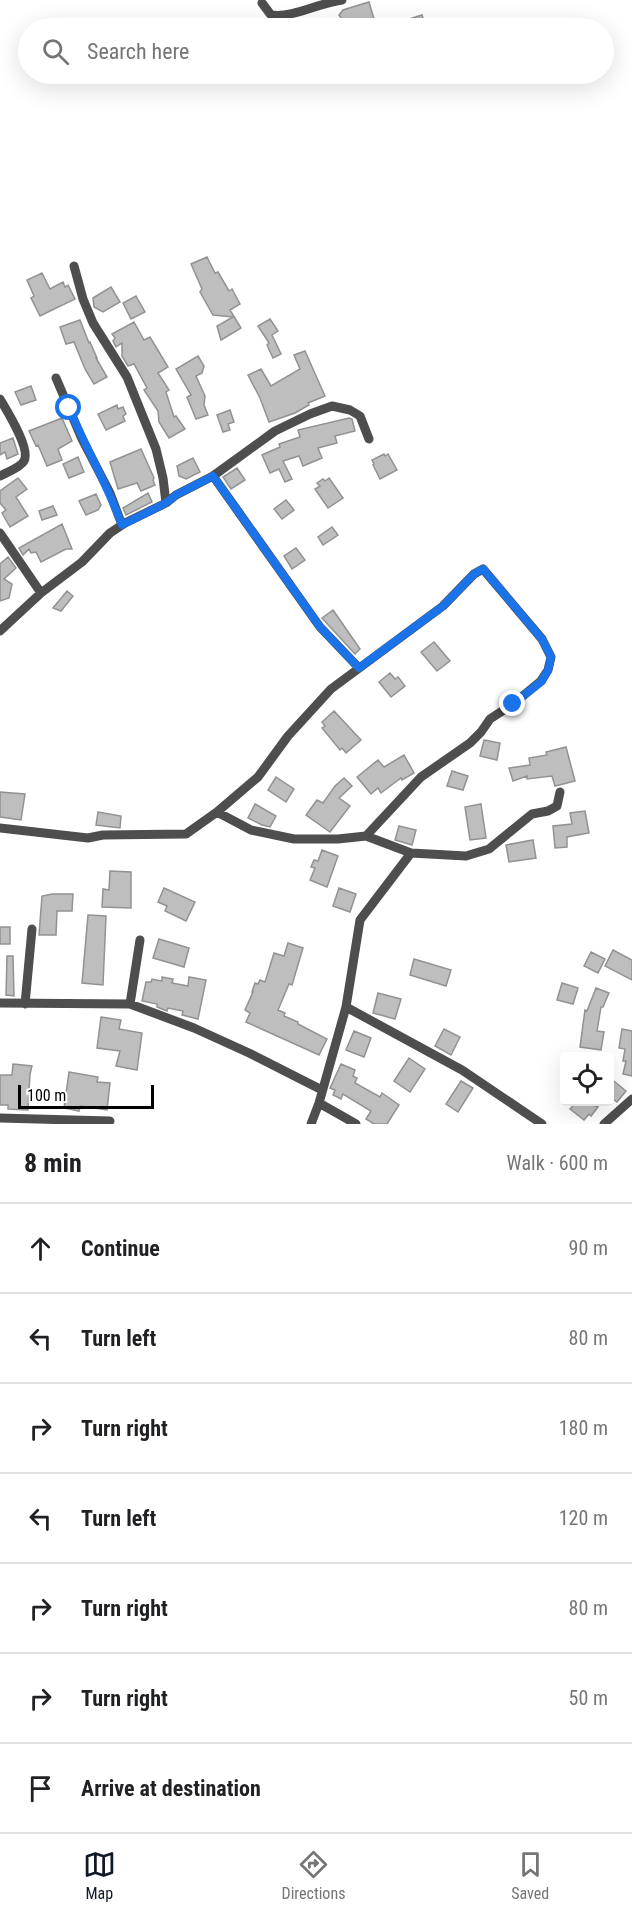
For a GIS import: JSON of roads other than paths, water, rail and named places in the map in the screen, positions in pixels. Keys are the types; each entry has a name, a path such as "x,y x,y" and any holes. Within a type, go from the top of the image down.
{"street":[{"path":"262,3 271,15 282,16 326,2 342,0"},
{"path":"74,266 93,323 127,377 156,449 164,478 166,503"},
{"path":"56,378 82,439 110,493 122,525"},
{"path":"0,399 27,454 23,463 0,476"},
{"path":"0,631 41,592 82,562 110,533 213,476 275,431 332,406 350,410 360,416 369,439"},
{"path":"213,476 320,627 359,668"},
{"path":"0,533 41,592"},
{"path":"0,828 88,838 103,835 186,834 217,812 258,777 288,736 331,689 443,606 474,574 483,569 542,639 551,657 548,670 542,681 490,719 470,743 421,777 366,836"},
{"path":"217,812 251,830 294,839 338,839 366,836 411,853 466,856 489,849 532,814 548,811 557,806 560,792"},
{"path":"311,1124 346,1007 360,920 411,853"},
{"path":"25,1004 32,929"},
{"path":"130,1004 140,940"},
{"path":"0,1003 130,1004 204,1032 322,1090"},
{"path":"346,1007 462,1071 542,1124"},
{"path":"604,1124 632,1099"},
{"path":"319,1103 356,1124"},
{"path":"0,1118 110,1121"}]}
